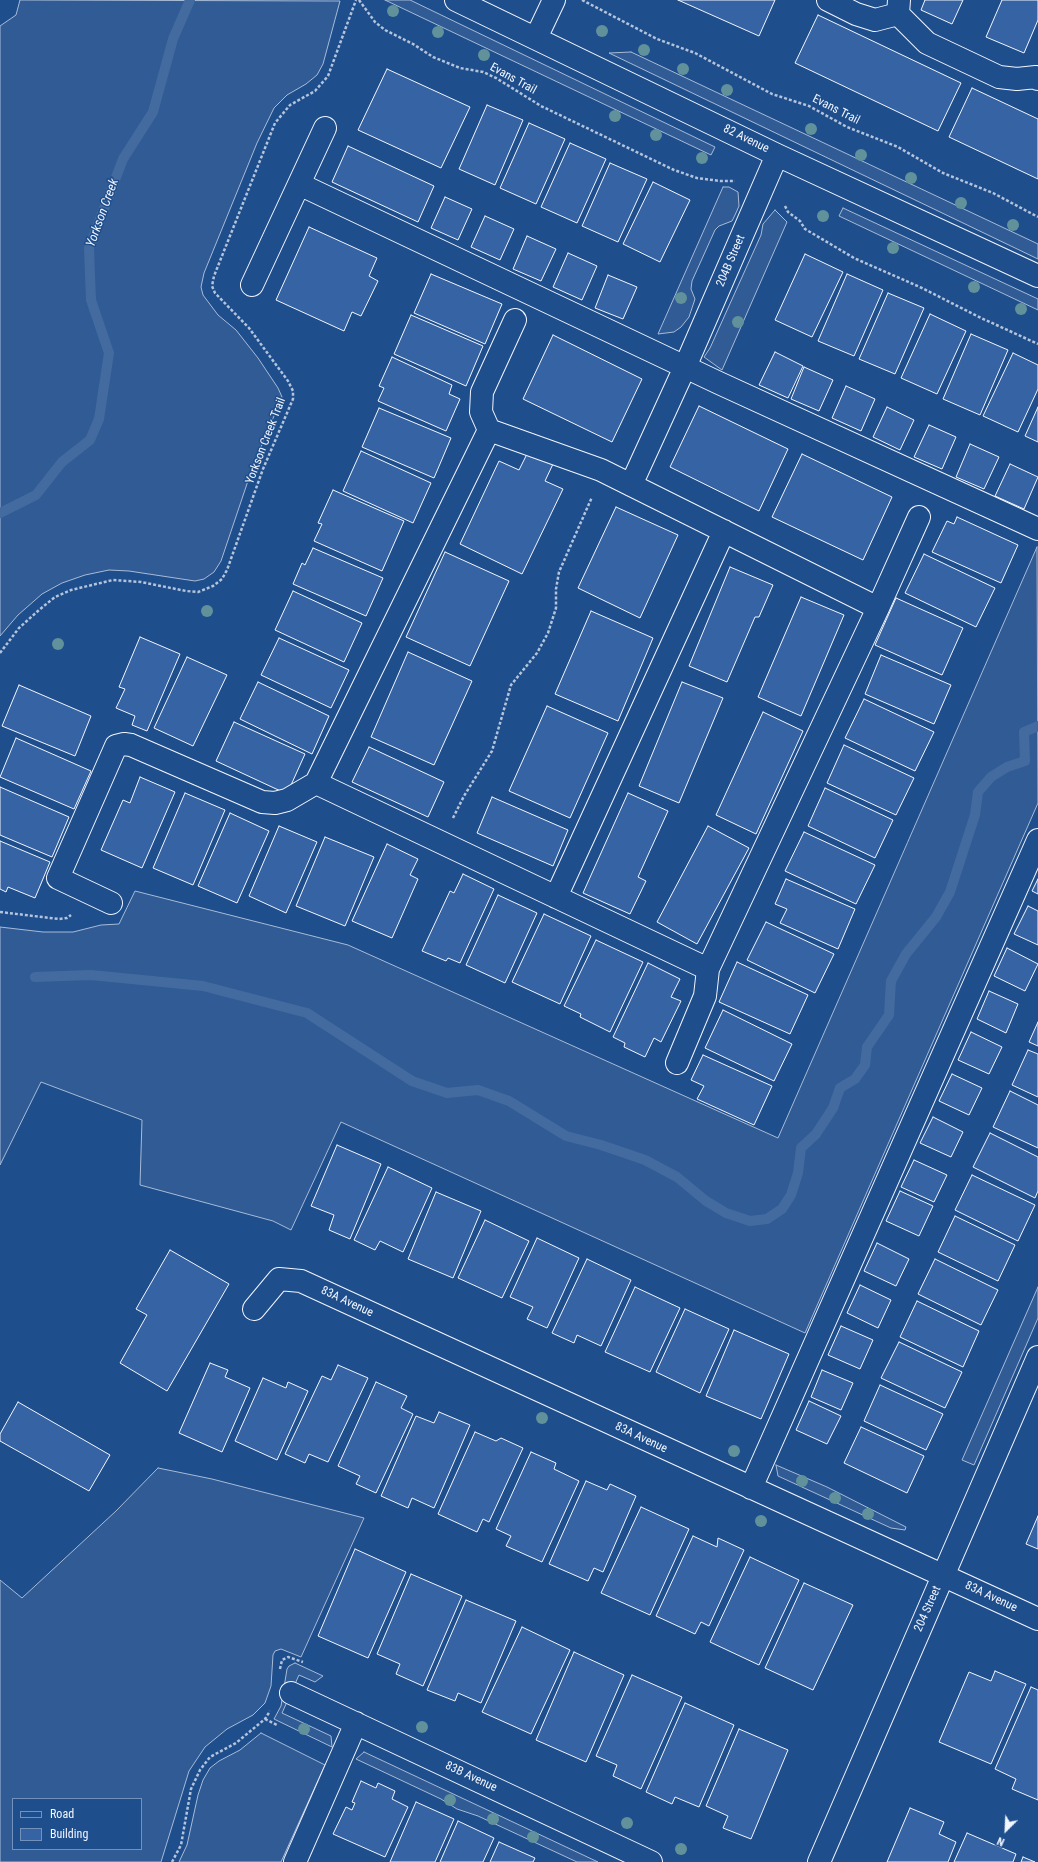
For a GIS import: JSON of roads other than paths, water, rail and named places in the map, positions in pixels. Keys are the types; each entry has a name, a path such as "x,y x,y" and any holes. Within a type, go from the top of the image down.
{"street":[{"name":"82 Avenue","path":"456,0 777,155 1038,276"},
{"path":"536,38 554,0"},
{"path":"828,0 875,20 898,7 927,43 999,77 1017,79 1037,76"},
{"path":"252,285 325,128"},
{"name":"204B Street","path":"631,485 685,367 777,155"},
{"path":"299,184 685,367 1038,530"},
{"path":"514,320 482,392 481,412 489,430 601,470 878,608"},
{"path":"111,903 58,878 116,746 124,744 131,745 262,802 275,803 286,800 316,783 489,430"},
{"path":"677,1063 705,996 708,969 878,608 919,517"},
{"path":"556,897 724,531"},
{"path":"316,783 708,969"},
{"path":"751,1488 1038,840"},
{"name":"83A Avenue","path":"254,1309 279,1279 301,1280 1038,1619"},
{"name":"204 Street","path":"819,1862 1038,1357"},
{"name":"83B Avenue","path":"291,1693 651,1862"},
{"path":"295,1862 356,1723"}],"waterway":[{"name":"Yorkson Creek","path":"0,513 36,495 62,462 90,440 99,419 109,353 91,300 89,248 123,159 153,112 173,39 190,0"},
{"path":"35,977 91,975 203,986 307,1013 412,1081 447,1093 478,1090 509,1101 566,1136 601,1145 645,1160 677,1177 706,1201 726,1213 750,1221 767,1219 782,1209 791,1195 798,1173 801,1148 816,1134 833,1108 840,1088 855,1079 865,1065 867,1047 889,1015 891,981 906,954 936,917 950,892 975,815 978,792 991,777 1007,767 1025,761 1024,732 1038,726"}]}
